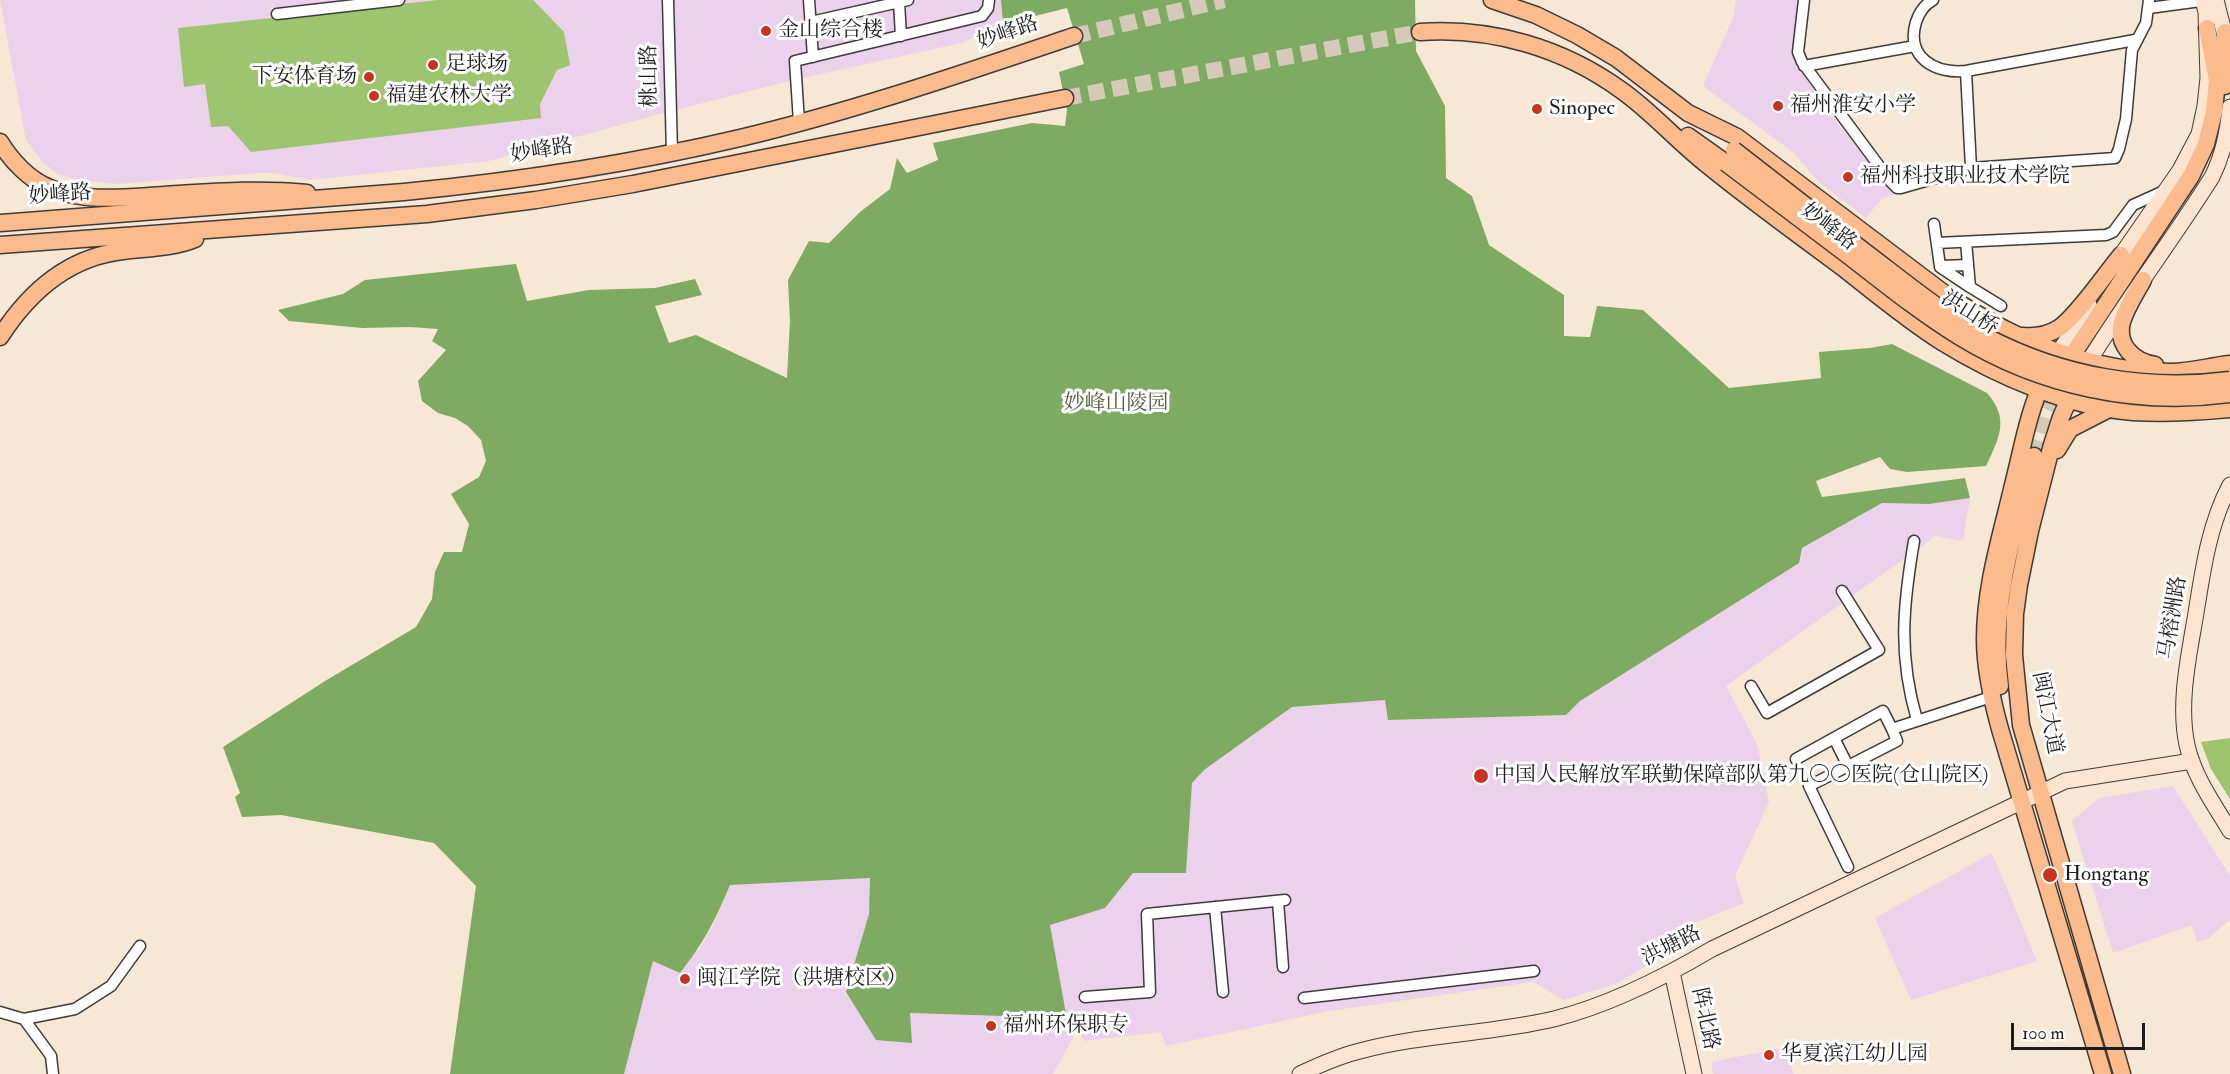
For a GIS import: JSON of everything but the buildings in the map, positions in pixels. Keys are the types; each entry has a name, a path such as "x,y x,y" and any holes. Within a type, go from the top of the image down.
{"main road":[{"name":"妙峰路","path":"1492,0 1536,15 1616,58 1688,113 1748,144 1929,282 1976,315 2017,336 2059,352 2083,353 2156,372 2186,371 2203,367"},
{"path":"2083,353 2190,176 2206,144 2214,112 2217,80 2209,7"},
{"name":"妙峰路","path":"1420,32 1470,33 1502,37 1569,59 1623,91 1709,167 1907,318 1983,365 2039,389 2109,409 2160,413 2230,409"},
{"name":"妙峰路","path":"0,223 347,197 514,180 598,166 738,139 799,123 932,84 1074,36"},
{"path":"2083,353 2114,298 2186,192 2212,146 2224,100 2227,39"},
{"path":"1623,91 1730,156 1967,326 2003,345 2056,366 2114,379 2174,384 2230,380"},
{"path":"0,245 427,214 546,198 633,184 1065,98"},
{"path":"1688,113 1730,156"},
{"path":"0,141 9,156 38,181 49,188 74,195 108,198 281,190 347,197"},
{"name":"洪山桥","path":"1730,156 1918,309 1959,336 2014,365 2065,383 2122,394 2176,398 2230,394"},
{"path":"0,338 9,323 34,293 52,278 75,264 105,254 191,241 214,230"},
{"path":"2017,336 2043,335 2060,327 2073,315 2121,255"},
{"path":"2143,280 2122,320 2122,338 2128,351 2139,361 2145,363 2203,367 2230,364"},
{"path":"2059,352 2039,389 2025,435 1992,573 1985,638 1991,697 2103,1074"},
{"name":"闽江大道","path":"2083,353 2055,434 2030,531 2015,614 2014,665 2021,724 2122,1074"},
{"path":"2042,487 2065,435 2076,425 2109,409"},
{"path":"2008,755 1999,675 1999,613 2009,556 2037,456 2004,615 2005,674 2008,691 2021,724"}],"street":[{"path":"277,14 399,0"},
{"name":"桃山路","path":"668,0 672,152"},
{"path":"809,0 813,57"},
{"path":"799,123 795,61 982,16 988,8 989,0"},
{"path":"1803,0 1798,52 1804,66 1897,188 1906,188 1971,168 2115,158 2120,149 2126,119 2132,50 2135,40 2146,23 2149,4 2209,7"},
{"path":"1933,0 1922,9 1917,18 1913,38 1915,46 1925,61 1948,71 1966,71 2135,40"},
{"path":"811,22 903,1 901,36"},
{"path":"2209,7 2227,39 2230,62"},
{"path":"2059,352 2121,255 2187,159 2199,134 2208,78 2209,7"},
{"path":"1804,66 1915,46"},
{"path":"1966,71 1971,168"},
{"path":"2083,353 2120,311 2143,280 2203,191 2225,151 2230,107"},
{"path":"1937,243 2106,235 2113,231 2133,205 2165,191"},
{"path":"1934,224 1940,266 2001,306"},
{"path":"1966,242 1970,287"},
{"path":"1940,266 1968,265"},
{"name":"马榕洲路","path":"2230,485 2212,530 2190,644 2184,722 2192,761 2230,831"},
{"path":"1914,540 1906,587 1903,643 1906,678 1917,720"},
{"path":"1751,686 1767,713 1879,650 1842,591"},
{"path":"1892,729 1991,697"},
{"path":"1796,759 1883,711 1892,729 1897,741 1809,786 1848,867"},
{"path":"1834,738 1848,766"},
{"name":"洪塘路","path":"1300,1074 1363,1050 1566,1016 1672,972 1712,949 2065,781 2192,761"},
{"path":"1085,998 1150,992 1148,914 1282,901 1283,967"},
{"path":"1215,907 1223,992"},
{"path":"0,1012 24,1019 75,1009 111,986 140,946"},
{"path":"1304,998 1534,971"},
{"name":"阵北路","path":"1672,972 1694,1074"},
{"path":"24,1019 51,1056 53,1074"}],"shaded area":[{"name":"福建农林大学","path":"0,0 1001,0 1003,24 961,43 789,81 489,161 310,180 273,173 259,173 116,184 73,179 58,174 44,164 26,140"},
{"name":"福州淮安小学","path":"1736,0 1800,0 1794,61 1840,127 1896,194 1882,198 1866,218 1819,182 1794,153 1703,86 1734,15"},
{"name":"中国人民解放军联勤保障部队第九〇〇医院(仓山院区)","path":"1970,498 1963,541 1936,536 1726,686 1757,744 1769,802 1735,876 1744,903 1684,927 1670,953 1615,984 1564,1000 1533,982 1329,1011 1166,1046 1161,1032 1085,1041 1067,1016 1074,1036 1053,1074 624,1074 653,961 699,950 715,921 730,885 871,878 869,914 863,942 910,1013 1033,1017 1065,1014 1049,925 1105,908 1133,873 1186,873 1192,783 1204,770 1292,707 1385,700 1388,720 1566,715 1580,701 1802,548 1882,503 1929,504"},
{"path":"2173,786 2230,876 2230,919 2208,939 2197,942 2192,925 2113,953 2072,821 2099,798"},
{"path":"1992,853 2037,961 1911,1000 1875,918"},
{"name":"华夏滨江幼儿园","path":"1787,1047 1793,1074 1713,1074 1711,1062"}],"green space":[{"name":"下安体育场","path":"438,0 533,0 564,32 570,65 557,70 540,104 541,118 251,152 228,126 211,127 205,84 184,87 178,28"},
{"name":"妙峰山陵园","path":"1001,0 1415,0 1416,51 1445,106 1446,178 1472,196 1489,245 1564,295 1564,336 1590,337 1597,306 1643,310 1729,388 1821,378 1819,352 1892,344 1987,393 1994,402 2000,420 2000,429 1986,466 1907,472 1890,469 1880,457 1816,481 1822,497 1965,478 1970,498 1929,504 1882,503 1802,548 1799,563 1580,701 1566,715 1388,720 1385,700 1292,707 1204,770 1192,783 1186,873 1133,873 1105,908 1050,925 1066,1014 1033,1017 910,1013 912,1043 876,1040 846,992 869,914 870,878 730,885 708,931 680,973 653,961 624,1074 450,1074 476,886 434,843 281,815 242,817 235,797 240,793 223,747 325,681 416,627 432,599 435,572 444,552 462,552 469,524 451,494 479,477 486,461 481,440 468,426 455,418 438,413 422,401 418,381 446,350 432,341 438,329 362,328 289,321 278,310 343,294 365,280 516,264 527,301 589,290 655,288 695,279 702,295 655,306 669,343 696,335 787,378 790,321 788,280 809,241 829,243 860,212 890,189 897,158 907,173 938,160 933,143 1032,123 1065,126 1067,110 1059,72 1084,64 1067,8 1003,24"},
{"path":"2230,738 2230,799 2211,769 2201,742"}],"tunnel":[{"path":"1074,36 1224,0"},
{"path":"1065,98 1420,32"},
{"path":"2034,456 2047,413 2061,384"}],"place":[{"name":"金山综合楼","path":"766,31"},
{"name":"足球场","path":"433,65"},
{"name":"下安体育场","path":"369,77"},
{"name":"福建农林大学","path":"374,96"},
{"name":"福州淮安小学","path":"1778,106"},
{"name":"Sinopec","path":"1537,109"},
{"name":"福州科技职业技术学院","path":"1848,177"},
{"name":"中国人民解放军联勤保障部队第九〇〇医院(仓山院区)","path":"1481,776"},
{"name":"Hongtang","path":"2050,875"},
{"name":"闽江学院（洪塘校区）","path":"685,979"},
{"name":"福州环保职专","path":"991,1026"},
{"name":"华夏滨江幼儿园","path":"1769,1055"}]}
